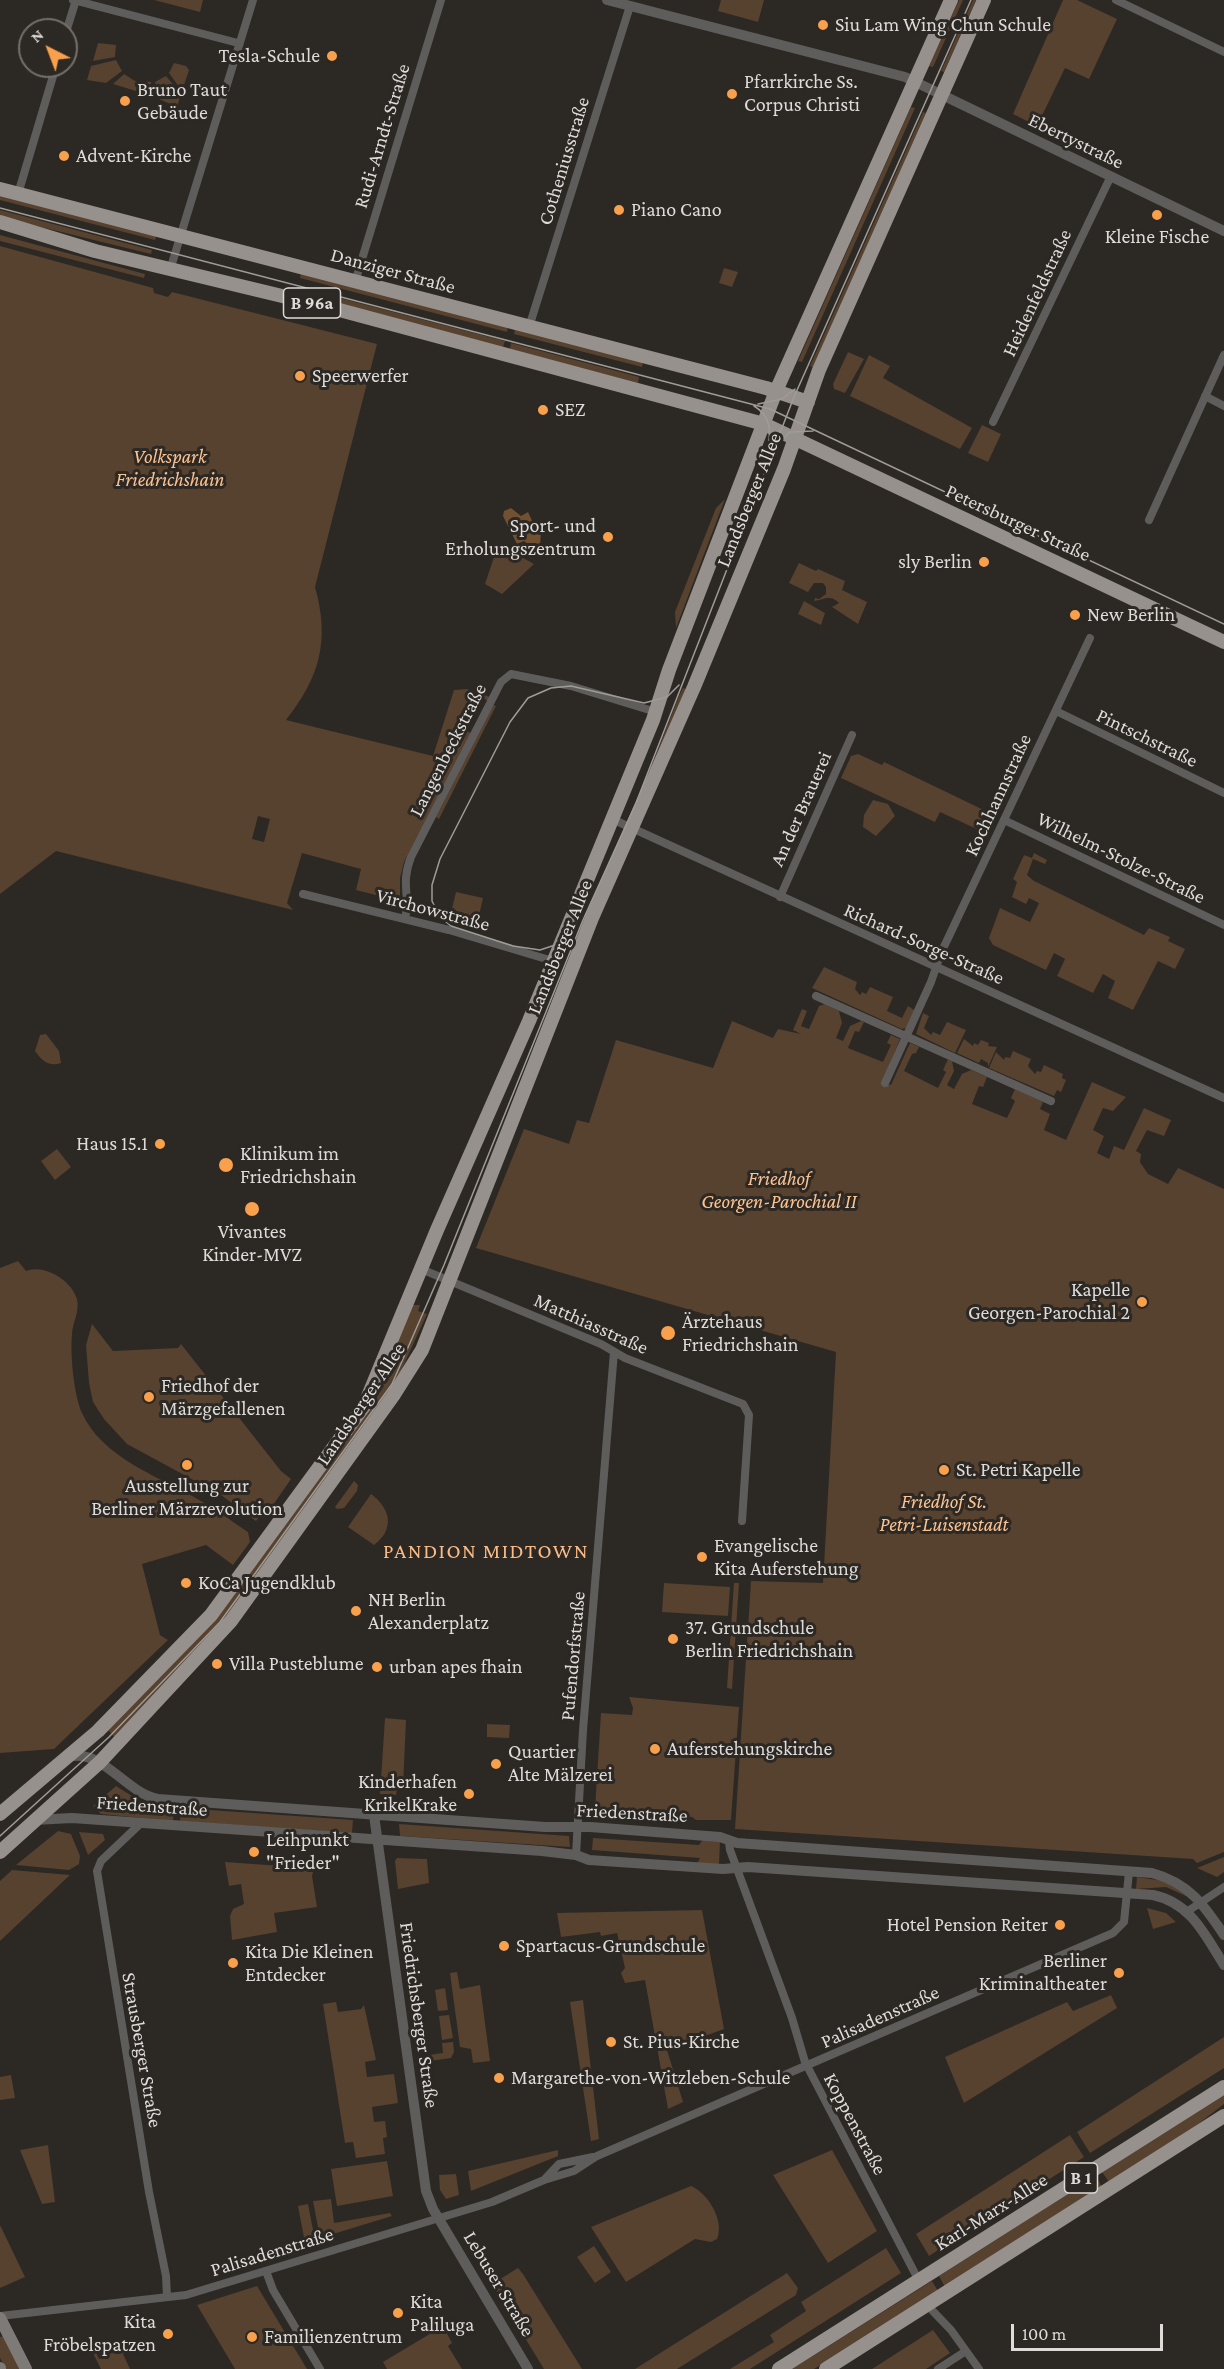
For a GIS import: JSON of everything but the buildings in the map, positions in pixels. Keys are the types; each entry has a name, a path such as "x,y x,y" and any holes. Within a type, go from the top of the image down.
{"main road":[{"name":"Landsberger Allee","path":"0,1814 98,1731 211,1615 241,1577 369,1398 421,1269 612,819 651,710 669,670 776,391 951,0"},
{"name":"Landsberger Allee","path":"0,1852 100,1762 163,1691 224,1629 410,1371 422,1350 558,1003 688,702 808,402 984,0"},
{"name":"Danziger Straße","path":"0,189 776,391"},
{"name":"B 96a","path":"0,222 170,270 297,299 764,424 795,438"},
{"name":"B 96a","path":"776,391 808,402"},
{"name":"Petersburger Straße","path":"795,438 1224,642"},
{"name":"Karl-Marx-Allee","path":"779,2369 1224,2087"},
{"name":"B 1","path":"826,2369 1224,2116"},
{"path":"0,2317 26,2369"}],"street":[{"path":"70,18 75,0 238,43"},
{"path":"170,270 252,0"},
{"name":"Rudi-Arndt-Straße","path":"356,282 441,0"},
{"name":"Ebertystraße","path":"607,0 914,81 1110,178 1224,231"},
{"path":"1116,0 1223,49"},
{"name":"Cotheniusstraße","path":"530,327 630,6"},
{"path":"18,194 52,78"},
{"name":"Heidenfeldstraße","path":"993,422 1110,178"},
{"path":"1149,520 1224,356"},
{"path":"1205,396 1224,406"},
{"name":"Kochhannstraße","path":"885,1083 936,967 1090,638"},
{"name":"Langenbeckstraße","path":"405,920 408,906 405,878 411,857 501,682 511,674 571,686 651,710"},
{"name":"Pintschstraße","path":"1056,711 1224,794"},
{"name":"An der Brauerei","path":"780,897 852,735"},
{"name":"Richard-Sorge-Straße","path":"612,819 1224,1098"},
{"name":"Wilhelm-Stolze-Straße","path":"1004,820 1224,926"},
{"name":"Virchowstraße","path":"303,894 553,961"},
{"path":"816,996 1051,1101"},
{"name":"Matthiasstraße","path":"421,1269 602,1344 614,1352 747,1408 742,1521"},
{"name":"Pufendorfstraße","path":"576,1855 583,1730 614,1352"},
{"name":"Friedenstraße","path":"59,1762 84,1755 100,1762 139,1793 158,1799 720,1837 729,1842 1129,1872 1166,1877 1186,1886 1202,1901 1224,1935"},
{"name":"Friedrichsberger Straße","path":"374,1815 424,2181 430,2204 438,2218"},
{"name":"Friedenstraße","path":"34,1820 56,1818 376,1839 576,1855 588,1860 723,1869 738,1867 1128,1893 1163,1897 1188,1911"},
{"name":"Strausberger Straße","path":"140,1824 101,1861 97,1871 151,2201 166,2276 167,2297"},
{"name":"Koppenstraße","path":"729,1842 807,2067 918,2281"},
{"name":"Palisadenstraße","path":"0,2317 182,2296 492,2202 544,2180 574,2171 597,2156 1113,1933 1124,1922 1129,1872"},
{"path":"1224,1887 1188,1911 1224,1965"},
{"name":"Lebuser Straße","path":"438,2218 528,2369"},
{"path":"266,2271 273,2290 320,2369"},
{"path":"927,2305 943,2325 951,2330 979,2369"},
{"path":"938,2369 966,2351"}],"green space":[{"path":"154,0 203,0 200,12"},
{"path":"721,0 764,0 758,22 718,11"},
{"path":"959,0 963,0 933,67 929,66"},
{"path":"973,0 976,0 944,72 941,71"},
{"path":"1063,0 1077,0 1117,19 1089,79 1065,68 1037,126 1013,114"},
{"path":"98,43 116,45 115,57 93,61"},
{"path":"116,60 122,71 106,83 87,80 91,66"},
{"path":"174,63 186,66 189,70 182,91 169,73"},
{"path":"124,74 135,81 151,82 152,96 113,84"},
{"path":"166,76 181,94 177,107 159,99 155,82"},
{"path":"911,107 915,108 802,362 798,361"},
{"path":"923,112 926,113 813,367 810,366"},
{"path":"0,194 157,234 155,240 0,200"},
{"path":"0,210 152,250 151,254 0,217"},
{"path":"0,235 145,274 144,278 0,241"},
{"name":"Volkspark Friedrichshain","path":"0,246 153,288 154,293 168,297 172,292 377,344 315,587 322,624 319,657 307,689 286,720 433,756 454,690 467,689 490,697 488,701 481,697 464,729 472,734 404,862 400,878 400,901 356,890 361,869 302,853 287,903 293,910 56,851 0,894","holes":["258,816 270,819 264,842 252,839"]},
{"path":"724,268 738,272 732,287 719,283"},
{"path":"301,272 508,326 507,332 300,278"},
{"path":"297,287 505,341 503,347 295,294"},
{"path":"515,328 643,361 642,367 514,334"},
{"path":"511,343 639,377 638,383 510,349"},
{"path":"848,352 864,359 845,393 834,389 833,384"},
{"path":"869,355 890,366 883,378 972,428 960,449 850,396"},
{"path":"982,425 1001,434 988,462 968,453"},
{"path":"725,499 676,628 675,612 716,508"},
{"path":"496,551 516,554 534,564 502,594 485,584"},
{"path":"799,563 845,581 842,590 867,602 858,624 832,607 839,603 836,600 830,598 814,601 815,598 819,599 826,594 826,587 823,583 814,583 808,592 789,583"},
{"path":"804,601 825,613 821,625 798,614"},
{"path":"683,688 688,690 646,780 679,696"},
{"path":"493,705 496,706 439,819 436,817"},
{"path":"858,754 882,765 884,762 990,813 981,831 940,812 935,822 841,778 851,756"},
{"path":"873,800 888,804 895,816 876,836 863,827 864,815"},
{"path":"1034,853 1047,860 1045,864 1033,859 1027,875 1034,881 1144,935 1149,928 1170,937 1168,941 1185,949 1175,969 1158,961 1133,1010 1108,998 1115,981 1103,974 1093,993 1057,976 1065,959 1054,953 1046,970 993,945 989,938 1000,908 1030,922 1039,903 1029,898 1026,904 1012,897 1017,882 1013,879 1024,855 1032,858"},
{"path":"456,892 483,898 478,920 451,913"},
{"path":"824,967 857,982 855,989 860,995 862,992 866,994 870,987 893,997 887,1011 902,1018 908,1006 914,1010 906,1028 902,1029 812,988"},
{"name":"Friedhof Georgen-Parochial II","path":"825,1004 839,1011 842,1023 836,1038 843,1041 850,1026 864,1022 859,1032 855,1031 848,1048 883,1062 891,1045 887,1043 891,1035 900,1039 882,1082 891,1085 910,1043 919,1047 916,1053 912,1054 904,1071 938,1088 946,1072 943,1070 948,1059 952,1061 954,1071 947,1085 954,1089 962,1074 971,1070 987,1077 983,1087 979,1086 972,1104 1007,1118 1015,1101 1011,1098 1015,1089 1043,1102 1040,1109 1050,1114 1044,1130 1066,1140 1092,1082 1126,1097 1113,1111 1103,1108 1093,1130 1104,1136 1097,1153 1109,1159 1114,1146 1124,1150 1144,1108 1171,1120 1164,1136 1147,1130 1136,1151 1141,1154 1140,1162 1148,1174 1168,1184 1178,1168 1224,1189 1224,1852 1197,1863 1193,1859 735,1829 751,1581 823,1583 836,1352 476,1248 524,1129 569,1144 577,1120 589,1123 616,1040 713,1068 732,1021 773,1038 778,1029 801,1034 793,1030 802,1009 807,1011 801,1026 809,1029 819,1006"},
{"path":"923,1013 929,1016 924,1028 931,1035 933,1032 940,1035 947,1022 966,1030 955,1053 916,1034"},
{"path":"46,1034 59,1051 61,1063 46,1062 35,1051 40,1035"},
{"path":"964,1039 973,1046 974,1043 978,1045 981,1040 989,1043 988,1046 997,1047 988,1067 988,1063 981,1059 979,1063 957,1053"},
{"path":"1013,1051 1031,1059 1028,1066 1035,1074 1037,1071 1041,1072 1044,1065 1063,1074 1062,1078 1066,1080 1061,1092 1057,1090 1054,1096 989,1068 996,1052 1004,1060 1005,1057 1010,1058"},
{"path":"57,1149 71,1167 55,1180 41,1161"},
{"path":"18,1261 26,1271 41,1270 56,1275 74,1292 77,1308 72,1331 73,1375 82,1413 102,1442 131,1463 215,1509 248,1532 250,1542 233,1565 206,1545 142,1564 160,1635 168,1640 54,1749 0,1753 0,1268"},
{"path":"413,1305 420,1305 418,1311 427,1314 395,1384 232,1613 116,1739 107,1729 211,1622 370,1405"},
{"path":"92,1324 113,1351 178,1348 181,1344 281,1471 291,1479 264,1518 260,1516 256,1521 221,1495 127,1444 104,1419 93,1402 89,1383 86,1345"},
{"path":"354,1481 358,1485 357,1491 344,1508 337,1509 335,1507"},
{"path":"371,1494 383,1506 388,1519 385,1532 374,1545 348,1527"},
{"path":"664,1583 730,1587 728,1616 662,1612"},
{"path":"734,1583 739,1583 732,1689 727,1688"},
{"path":"629,1697 739,1707 731,1820 696,1820 692,1817 595,1809 601,1713 632,1715 633,1708"},
{"path":"385,1718 406,1720 403,1787 397,1787 396,1795 380,1794"},
{"path":"487,1724 510,1725 509,1738 487,1737"},
{"path":"116,1786 143,1803 174,1807 173,1821 101,1814 93,1806"},
{"path":"181,1808 353,1820 352,1833 180,1821"},
{"path":"399,1824 569,1836 570,1847 400,1836"},
{"path":"58,1831 71,1834 80,1856 79,1864 69,1870 16,1865"},
{"path":"79,1832 103,1834 105,1840 88,1855"},
{"path":"593,1838 699,1845 704,1838 720,1841 719,1865 696,1865 700,1858 592,1850"},
{"path":"1224,1857 1224,1872 1217,1877 1197,1868"},
{"path":"397,1858 427,1859 429,1883 398,1889 395,1861"},
{"path":"225,1862 281,1866 281,1868 313,1872 317,1907 274,1913 277,1932 232,1940 230,1916 233,1909 244,1904 241,1884 229,1886"},
{"path":"12,1870 70,1875 0,1941 0,1881"},
{"path":"1137,1877 1164,1881 1187,1894 1186,1896 1166,1887 1136,1889"},
{"path":"1147,1908 1166,1913 1176,1922 1153,1929"},
{"path":"702,1910 724,2029 667,2050 683,2102 668,2109 645,1980 625,1983 621,1973 625,1968 617,1933 601,1936 600,1932 561,1937 557,1913"},
{"path":"457,1972 460,1989 480,1985 490,2061 473,2063 471,2049 460,2047 450,1973"},
{"path":"445,1988 448,2010 438,2011 435,1990"},
{"path":"1111,1995 1117,2008 964,2103 945,2057 1067,2002 1073,2011"},
{"path":"583,2000 599,2139 591,2141 570,2002"},
{"path":"336,2002 338,2012 361,2009 364,2005 376,2060 365,2062 367,2077 394,2074 398,2103 372,2107 374,2122 385,2121 387,2137 383,2138 385,2154 356,2158 353,2142 345,2143 323,2004"},
{"path":"449,2015 453,2038 442,2040 439,2016"},
{"path":"1224,2037 1224,2068 1090,2153 1077,2132"},
{"path":"453,2042 454,2052 451,2058 423,2062 422,2056 443,2053 442,2043"},
{"path":"11,2075 15,2098 0,2100 0,2077"},
{"path":"1224,2094 1224,2104 1189,2131 1109,2182 1102,2172"},
{"path":"1070,2135 1084,2157 929,2256 916,2234"},
{"path":"48,2145 55,2202 42,2204 20,2150"},
{"path":"558,2150 558,2156 471,2191 468,2171"},
{"path":"832,2150 877,2231 828,2263 773,2175"},
{"path":"387,2161 393,2196 337,2206 331,2169"},
{"path":"456,2174 459,2195 446,2199 440,2190 439,2175"},
{"path":"1096,2176 1102,2187 945,2287 939,2276"},
{"path":"691,2186 709,2201 717,2216 719,2232 717,2239 711,2242 695,2239 626,2282 591,2227"},
{"path":"331,2199 334,2223 390,2213 392,2216 320,2238 313,2201"},
{"path":"308,2204 315,2240 305,2243 298,2206"},
{"path":"0,2225 25,2277 0,2288"},
{"path":"594,2246 611,2272 595,2283 577,2257"},
{"path":"886,2248 901,2273 750,2369 730,2369 774,2342 770,2335 806,2311 801,2302"},
{"path":"518,2268 582,2369 544,2369 492,2284"},
{"path":"787,2273 798,2288 796,2295 677,2369 635,2369"},
{"path":"932,2281 938,2291 814,2369 792,2369"},
{"name":"Familienzentrum","path":"257,2286 307,2369 235,2369 197,2305"},
{"path":"443,2326 452,2343 448,2346 462,2369 387,2369 383,2362"},
{"path":"933,2330 950,2353 926,2369 872,2369"},
{"path":"4,2336 20,2369 6,2369 0,2358 0,2337"},
{"path":"93,2346 99,2359 125,2347 128,2352 123,2354 130,2369 101,2369 91,2349"}],"shaded area":[{"path":"511,508 521,516 528,512 534,525 543,527 553,522 555,525 541,532 540,546 533,548 524,541 517,544 503,516 504,511"}],"tram line":[{"path":"0,1836 109,1737 220,1622 392,1384 444,1265 583,920 636,803 794,397 971,0"},
{"path":"0,208 770,409 1224,624"},
{"path":"758,404 782,399 795,389"},
{"path":"754,406 767,419 768,448"},
{"path":"777,444 790,432 813,431"},
{"path":"576,924 561,943 540,950 513,946 451,926 440,917 432,901 432,885 440,859 510,722 528,698 551,688 571,686 644,703 667,697 679,685"}],"place":[{"name":"Siu Lam Wing Chun Schule","path":"823,25"},
{"name":"Tesla-Schule","path":"332,56"},
{"name":"Pfarrkirche Ss. Corpus Christi","path":"732,94"},
{"name":"Bruno Taut Gebäude","path":"125,101"},
{"name":"Advent-Kirche","path":"64,156"},
{"name":"Piano Cano","path":"619,210"},
{"name":"Kleine Fische","path":"1157,215"},
{"name":"Speerwerfer","path":"300,376"},
{"name":"SEZ","path":"543,410"},
{"name":"Sport- und Erholungszentrum","path":"608,537"},
{"name":"sly Berlin","path":"984,562"},
{"name":"New Berlin","path":"1075,615"},
{"name":"Haus 15.1","path":"160,1144"},
{"name":"Klinikum im Friedrichshain","path":"226,1165"},
{"name":"Vivantes Kinder-MVZ","path":"252,1209"},
{"name":"Kapelle Georgen-Parochial 2","path":"1142,1302"},
{"name":"Ärztehaus Friedrichshain","path":"668,1333"},
{"name":"Friedhof der Märzgefallenen","path":"149,1397"},
{"name":"Ausstellung zur Berliner Märzrevolution","path":"187,1465"},
{"name":"St. Petri Kapelle","path":"944,1470"},
{"name":"Evangelische Kita Auferstehung","path":"702,1557"},
{"name":"KoCa Jugendklub","path":"186,1583"},
{"name":"NH Berlin Alexanderplatz","path":"356,1611"},
{"name":"37. Grundschule Berlin Friedrichshain","path":"673,1639"},
{"name":"Villa Pusteblume","path":"217,1664"},
{"name":"urban apes fhain","path":"377,1667"},
{"name":"Auferstehungskirche","path":"655,1749"},
{"name":"Quartier Alte Mälzerei","path":"496,1764"},
{"name":"Kinderhafen KrikelKrake","path":"469,1794"},
{"name":"Leihpunkt \"Frieder\"","path":"254,1852"},
{"name":"Hotel Pension Reiter","path":"1060,1925"},
{"name":"Spartacus-Grundschule","path":"504,1946"},
{"name":"Kita Die Kleinen Entdecker","path":"233,1963"},
{"name":"Berliner Kriminaltheater","path":"1119,1973"},
{"name":"St. Pius-Kirche","path":"611,2042"},
{"name":"Margarethe-von-Witzleben-Schule","path":"499,2078"},
{"name":"Kita Paliluga","path":"398,2313"},
{"name":"Kita Fröbelspatzen","path":"168,2334"},
{"name":"Familienzentrum","path":"252,2337"}],"district":[{"name":"PANDION MIDTOWN","path":"486,1552"}],"park label":[{"name":"Friedhof St. Petri-Luisenstadt","path":"944,1514"}]}
